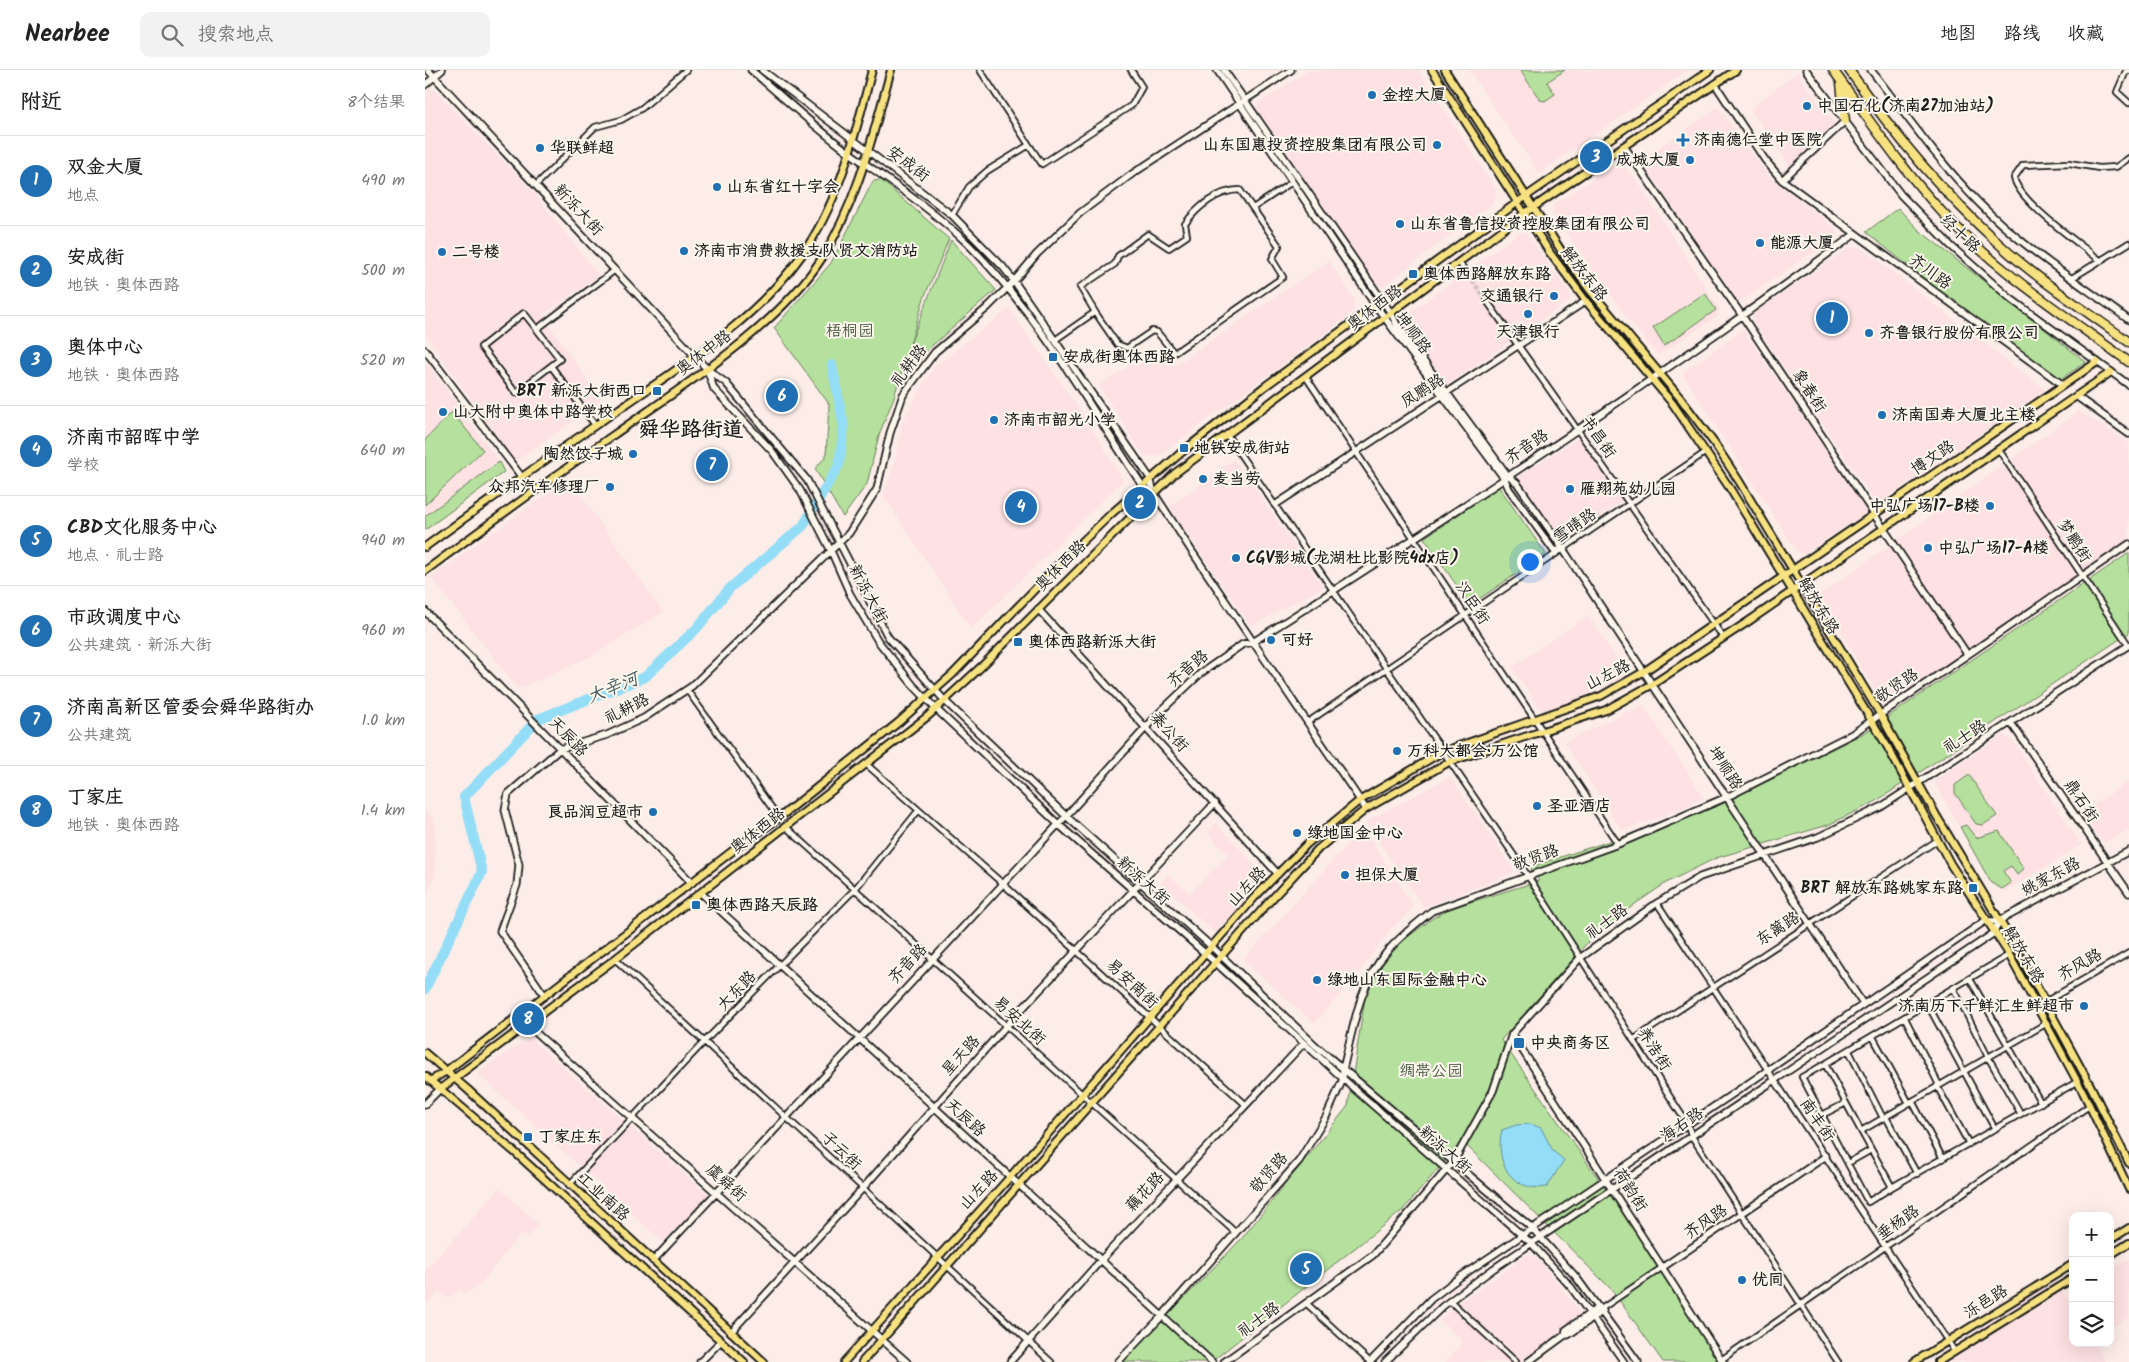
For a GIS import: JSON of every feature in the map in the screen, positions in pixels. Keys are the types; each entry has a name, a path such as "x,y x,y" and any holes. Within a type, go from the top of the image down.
{"highway":[{"name":"经十路","path":"1833,70 1910,176 1943,214 1987,256 2129,362"},
{"name":"经十路","path":"1849,70 1868,98 1924,167 1963,210 1999,245 2129,342"},
{"path":"1841,81 1845,121"}],"main road":[{"name":"奥体中路","path":"425,547 521,476 696,356 747,316 778,285 801,256 820,225 849,152 872,70"},
{"name":"奥体中路","path":"425,571 522,498 707,370 752,333 785,301 821,259 836,232 858,183 863,162 869,151 891,70"},
{"name":"解放东路","path":"1432,70 1551,253 1585,301 1653,378 1707,452 1871,720 1938,840 1985,920 2009,956 2047,1023 2129,1189"},
{"name":"解放东路","path":"1445,70 1533,207 1589,289 1660,373 1714,443 1880,714 2045,1002 2129,1163"},
{"name":"奥体西路","path":"427,1081 445,1072 847,766 953,674 1059,564 1142,485 1264,388 1518,202 1710,70"},
{"name":"奥体西路","path":"440,1089 701,894 935,710 1174,474 1533,207 1736,70"},
{"name":"博文路","path":"1783,575 2097,362"},
{"name":"博文路","path":"1793,591 2111,372"},
{"name":"山左路","path":"844,1362 1151,1018 1205,954 1277,874 1307,844 1361,800 1443,752 1535,721 1601,696 1645,671 1783,575"},
{"name":"山左路","path":"862,1362 946,1265 1019,1186 1318,849 1366,810 1449,762 1606,710 1653,684 1793,591"},
{"name":"工业南路","path":"425,1053 445,1072 455,1078 764,1362"},
{"name":"工业南路","path":"427,1081 440,1089 518,1156 744,1362"},
{"path":"2114,1237 2129,1228"},
{"path":"2114,1252 2129,1243"},
{"name":"泺邑路","path":"1914,1362 2069,1267"},
{"name":"泺邑路","path":"1937,1362 2069,1281"}],"street":[{"name":"新泺大街","path":"428,70 696,356 707,370 714,389 773,451 799,490 831,551 850,594 878,641 935,710 1133,892 1216,963 1343,1078 1531,1243 1571,1286 1625,1362"},
{"path":"425,85 442,70"},
{"path":"536,185 595,126 621,120 642,108 686,70"},
{"path":"751,70 863,162"},
{"name":"安成街","path":"762,70 952,215 1014,281 1150,478 1154,493 1366,810"},
{"path":"980,70 1041,164 1132,105 1142,87 1131,70"},
{"name":"坤顺路","path":"1217,70 1242,102 1383,301 1388,316"},
{"name":"坤顺路","path":"1224,70 1292,182 1376,306 1388,316 1506,477 1509,489 1554,551 1563,549"},
{"name":"礼耕路","path":"560,749 607,734 644,718 687,690 849,533 877,490 890,433 903,395 935,352 1008,287 1037,254 1080,213 1132,174 1291,70"},
{"name":"经十路","path":"1806,70 1901,195 1951,246 2011,299 2129,385"},
{"path":"1871,70 1936,155 1980,203 2007,229 2129,320"},
{"path":"2129,71 2126,71 2117,92 2129,103"},
{"name":"齐川路","path":"1715,84 1765,160 1782,180 2063,385"},
{"path":"1782,180 1845,121"},
{"path":"952,215 969,187 987,171 1029,145"},
{"name":"象春街","path":"1624,146 1743,316 1967,654"},
{"path":"2101,261 2037,209 2016,187 2013,178 2023,165 2069,163 2099,168 2116,168 2129,158"},
{"name":"安成街","path":"863,162 941,219 1008,287 1065,367 1142,485 1154,493"},
{"path":"1253,208 1292,182"},
{"path":"1227,190 1240,190 1279,246 1273,259 1283,277 1174,353 1157,332 1153,331 1127,348 1121,347 1095,312 1080,287 1115,264 1118,256 1149,234 1169,248 1187,236 1185,224 1193,213 1227,190"},
{"name":"齐音路","path":"653,1260 787,1118 1002,882 1067,816 1146,727 1201,673 1243,644 1253,642 1415,539 1743,316 1855,234"},
{"path":"2072,278 2129,243"},
{"path":"1459,262 1468,275"},
{"path":"537,330 615,270"},
{"name":"书昌街","path":"1487,301 1723,637"},
{"name":"凤鹏路","path":"1275,505 1585,301"},
{"path":"1055,340 1095,312"},
{"path":"524,313 560,359 551,366 516,393 481,347 524,313"},
{"path":"425,350 521,476"},
{"path":"551,366 595,425"},
{"name":"新泺大街","path":"707,370 726,382 781,446 809,484 888,637 934,690 1067,816 1142,882 1343,1069 1532,1228 1576,1277 1638,1362"},
{"name":"汉臣街","path":"1306,377 1618,844"},
{"path":"2076,396 2129,434"},
{"name":"养浩街","path":"1227,435 1528,876 1688,1124 1691,1135 1741,1214 1838,1362"},
{"name":"梦鹏街","path":"1999,450 2129,646"},
{"name":"雪晴路","path":"1308,722 1707,452"},
{"name":"坤顺路","path":"1506,477 1517,483 1563,549 1863,1004"},
{"name":"敬贤路","path":"1118,1362 1162,1316 1299,1161 1326,1118 1343,1078 1343,1069 1363,992 1385,954 1410,929 1432,911 1618,844 1727,797 1852,734 2129,544"},
{"name":"秦公街","path":"1038,609 1215,803 1277,874"},
{"name":"天辰路","path":"425,611 692,883"},
{"name":"礼士路","path":"1224,1362 1373,1255 1454,1162 1493,1091 1512,1034 1580,958 1657,902 1700,877 1765,853 1818,837 1881,807 2129,646"},
{"path":"687,690 779,818"},
{"name":"鼎石街","path":"2011,723 2106,863 2129,893"},
{"path":"545,996 500,931 517,885 519,865 505,810 508,794 560,749"},
{"path":"866,764 918,811"},
{"name":"星天路","path":"731,1332 863,1188 1006,1026 1215,803"},
{"name":"易安南街","path":"918,811 1002,882 1245,1104"},
{"name":"大东路","path":"569,1184 704,1042 855,889 918,811"},
{"name":"易安北街","path":"786,827 1236,1233"},
{"name":"东篱路","path":"1633,1040 1938,840"},
{"name":"姚家东路","path":"1999,921 2129,850"},
{"name":"天辰路","path":"701,894 1212,1362"},
{"name":"南丰街","path":"1657,902 1955,1352"},
{"path":"1985,920 1999,921 1994,933"},
{"name":"海右路","path":"1370,1362 1431,1299 1532,1228 1607,1180 1769,1070 1985,920"},
{"name":"海右路","path":"1385,1362 1450,1301 1540,1236 1994,933"},
{"name":"齐风路","path":"2045,1002 2129,953"},
{"path":"2009,956 1802,1077 1868,1202 2077,1082"},
{"name":"子云街","path":"615,959 1051,1362"},
{"path":"1970,980 2041,1103"},
{"path":"1954,989 1988,1057 2021,1114"},
{"path":"1927,1005 1995,1129"},
{"path":"1905,1018 1969,1144"},
{"path":"1861,1131 2047,1023"},
{"name":"虞舜街","path":"526,1024 907,1362"},
{"name":"荷韵街","path":"1512,1034 1722,1361"},
{"path":"1873,1037 1943,1159"},
{"name":"藕花路","path":"1010,1362 1030,1342 1101,1260 1304,1043"},
{"path":"1849,1051 1884,1118 1917,1174"},
{"path":"1825,1064 1892,1187"},
{"name":"奥体西路","path":"425,1104 440,1089"},
{"path":"1822,1115 1846,1103"},
{"name":"垂杨路","path":"1722,1361 2089,1106"},
{"path":"1848,1163 1871,1150"},
{"name":"齐风路","path":"1528,1362 1565,1335 1566,1330 1591,1316 1826,1156"},
{"path":"1450,1301 1516,1362"},
{"path":"1306,1304 1370,1362"},
{"path":"700,1362 721,1341"}],"shaded area":[{"path":"1309,70 1418,70 1497,191 1493,203 1382,287 1375,284 1256,112 1257,105"},
{"path":"1469,70 1688,70 1539,173"},
{"path":"1798,72 1835,124 1790,166 1750,109"},
{"path":"431,87 534,193 599,276 542,315 602,401 515,461 425,334 425,93"},
{"path":"1718,107 1769,177 1837,230 1837,236 1738,303 1641,160"},
{"path":"1619,162 1633,175 1719,308 1718,316 1658,355 1628,319 1552,213 1555,204"},
{"path":"1525,232 1570,294 1570,300 1448,384 1443,383 1400,323 1401,319 1519,233"},
{"path":"1860,247 2045,390 1877,504 1753,321 1753,314 1849,248"},
{"path":"1329,261 1355,301 1351,314 1158,456 1144,456 1099,386 1159,346 1174,366"},
{"path":"1009,309 1086,419 1123,480 971,629 883,495 893,468 903,421 934,367"},
{"path":"1743,330 1868,512 1804,554 1797,551 1682,373"},
{"name":"山大附中奥体中路学校","path":"425,361 499,462 425,516"},
{"path":"2079,411 2129,443 2129,550 1887,711 1820,595"},
{"name":"雁翔苑幼儿园","path":"1581,437 1622,501 1563,540 1516,478"},
{"path":"1234,459 1323,587 1251,626 1169,507"},
{"path":"569,478 663,612 592,656 518,689 431,577"},
{"path":"1588,616 1622,666 1624,677 1548,713 1541,710 1512,667"},
{"path":"1643,705 1704,798 1663,816 1622,830 1564,742"},
{"path":"2005,736 2012,740 2081,845 2006,891 1991,883 1934,781 2000,737"},
{"path":"1450,777 1515,872 1424,907 1365,822"},
{"path":"2129,781 2129,830 2106,842 2101,841 2082,813"},
{"path":"425,809 435,822 435,875 425,898"},
{"path":"1216,823 1266,878 1215,933 1161,883 1168,874 1190,894 1228,854 1207,833"},
{"path":"1364,830 1414,907 1391,929 1355,977 1314,1023 1243,960 1358,833"},
{"path":"529,1038 709,1196 663,1242 477,1073"},
{"path":"500,1188 539,1225 527,1237 522,1233 516,1239 479,1286 464,1293 460,1290 447,1298 439,1292 428,1303 425,1299 425,1271"},
{"path":"1528,1255 1537,1258 1581,1314 1579,1319 1521,1362 1445,1362 1464,1342 1440,1320 1459,1303"},
{"path":"2129,1259 2129,1317 2114,1326 2114,1302 2114,1268"},
{"path":"2055,1280 2069,1302 2069,1347 2097,1347 2106,1362 1933,1362 1932,1360"}],"green space":[{"path":"1520,70 1565,70 1547,82 1555,94 1545,101 1540,100"},
{"name":"梧桐园","path":"881,180 949,239 924,298 894,397 879,435 867,484 843,517 815,469 826,456 829,404 774,328 831,263 873,181"},
{"path":"1898,208 1919,230 2086,362 2055,383 1866,232"},
{"path":"951,240 996,290 927,350 900,385 912,339"},
{"path":"1705,293 1716,310 1664,346 1653,328"},
{"path":"452,412 483,450 425,505 425,440"},
{"path":"499,462 504,472 425,530 425,516"},
{"path":"1499,487 1546,554 1470,605 1424,538"},
{"name":"绸带公园","path":"2129,553 2129,633 1875,802 1828,825 1716,858 1666,883 1635,904 1588,942 1501,1040 1727,1362 1663,1362 1612,1290 1462,1141 1403,1210 1211,1362 1123,1362 1243,1237 1348,1106 1367,985 1396,946 1448,909 1539,881 1530,867 1720,805 1864,733"},
{"path":"1969,775 1997,816 1983,825 1976,824 1955,793 1955,785"},
{"path":"1966,825 1976,838 1999,831 2024,869 2017,875 2011,866 2003,871 2011,883 2002,889 1991,883 1960,827"}],"water":[{"path":"1531,1124 1541,1128 1553,1151 1564,1160 1547,1187 1534,1188 1524,1185 1515,1180 1503,1163 1500,1142 1502,1130 1516,1125"}],"waterway":[{"name":"大辛河","path":"425,989 482,872 464,797 538,719 645,677 696,629 730,588 803,526 839,465 844,427 832,365"}],"tunnel":[{"path":"1468,275 1487,301"}],"place":[{"name":"金控大厦","path":"1372,95"},
{"name":"中国石化(济南27加油站)","path":"1807,106"},
{"name":"济南德仁堂中医院","path":"1683,140"},
{"name":"山东国惠投资控股集团有限公司","path":"1437,145"},
{"name":"华联鲜超","path":"540,148"},
{"name":"奥体中心","path":"1596,157"},
{"name":"成城大厦","path":"1690,160"},
{"name":"山东省红十字会","path":"717,187"},
{"name":"山东省鲁信投资控股集团有限公司","path":"1400,224"},
{"name":"能源大厦","path":"1760,243"},
{"name":"济南市消费救援支队贤文消防站","path":"684,251"},
{"name":"二号楼","path":"442,252"},
{"name":"奥体西路解放东路","path":"1413,274"},
{"name":"交通银行","path":"1554,296"},
{"name":"天津银行","path":"1528,314"},
{"name":"双金大厦","path":"1832,318"},
{"name":"齐鲁银行股份有限公司","path":"1869,333"},
{"name":"安成街奥体西路","path":"1053,357"},
{"name":"BRT 新泺大街西口","path":"657,391"},
{"name":"市政调度中心","path":"782,396"},
{"name":"山大附中奥体中路学校","path":"443,412"},
{"name":"济南国寿大厦北主楼","path":"1882,415"},
{"name":"济南市韶光小学","path":"994,420"},
{"name":"地铁安成街站","path":"1184,448"},
{"name":"陶然饺子城","path":"633,454"},
{"name":"济南高新区管委会舜华路街办","path":"712,465"},
{"name":"麦当劳","path":"1203,479"},
{"name":"众邦汽车修理厂","path":"610,487"},
{"name":"雁翔苑幼儿园","path":"1570,489"},
{"name":"安成街","path":"1140,503"},
{"name":"中弘广场17-B楼","path":"1990,506"},
{"name":"济南市韶晖中学","path":"1021,507"},
{"name":"中弘广场17-A楼","path":"1928,548"},
{"name":"CGV影城(龙湖杜比影院4dx店)","path":"1236,558"},
{"name":"可好","path":"1271,640"},
{"name":"奥体西路新泺大街","path":"1018,642"},
{"name":"万科大都会·万公馆","path":"1397,751"},
{"name":"圣亚酒店","path":"1537,806"},
{"name":"良品润豆超市","path":"653,812"},
{"name":"绿地国金中心","path":"1297,833"},
{"name":"担保大厦","path":"1345,875"},
{"name":"BRT 解放东路姚家东路","path":"1973,888"},
{"name":"奥体西路天辰路","path":"696,905"},
{"name":"绿地山东国际金融中心","path":"1317,980"},
{"name":"济南历下千鲜汇生鲜超市","path":"2084,1006"},
{"name":"丁家庄","path":"528,1019"},
{"name":"中央商务区","path":"1519,1043"},
{"name":"丁家庄东","path":"528,1137"},
{"name":"CBD文化服务中心","path":"1306,1269"},
{"name":"优同","path":"1742,1280"}],"district":[{"name":"舜华路街道","path":"691,430"}]}
